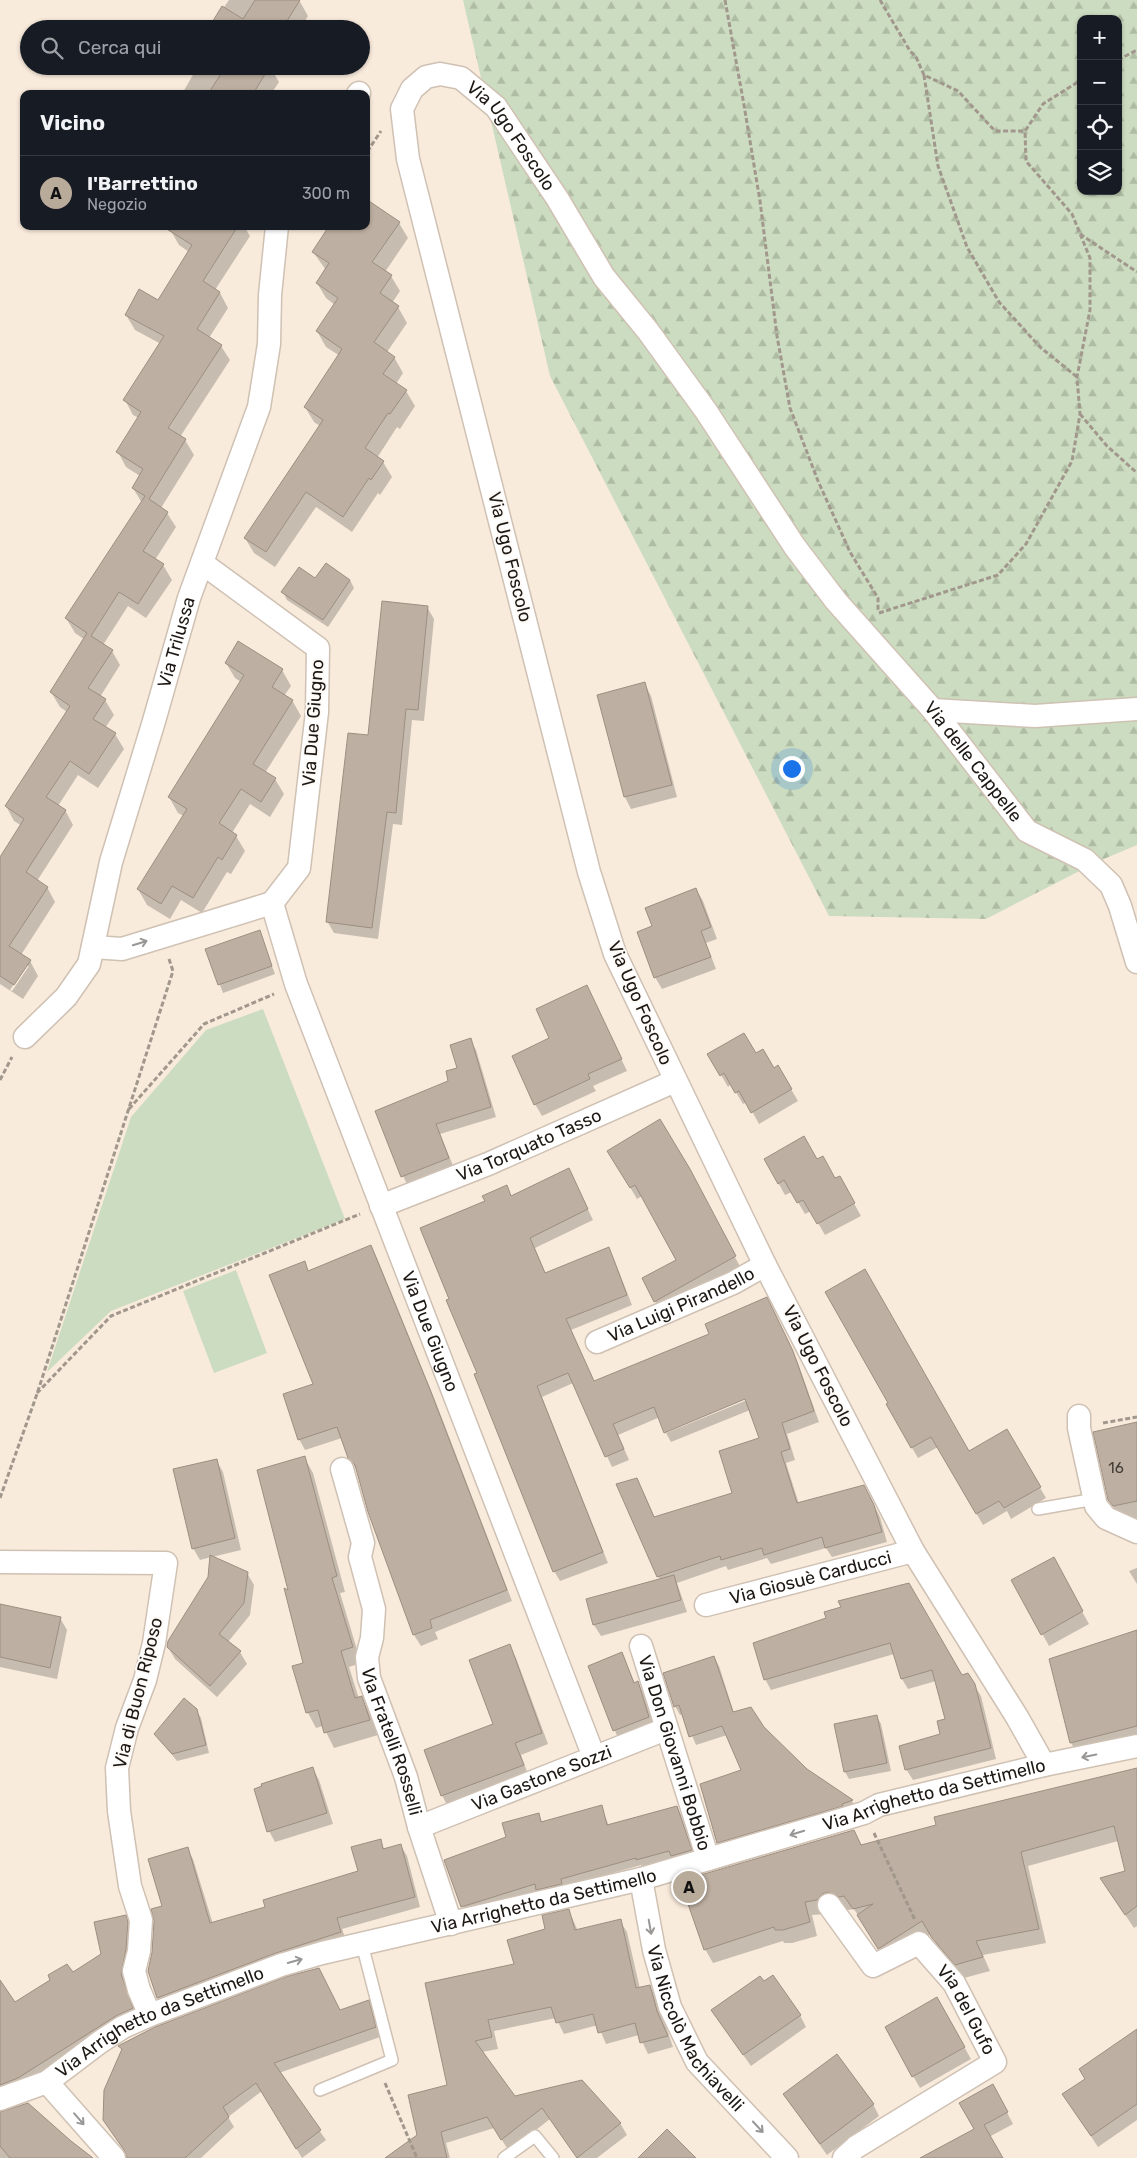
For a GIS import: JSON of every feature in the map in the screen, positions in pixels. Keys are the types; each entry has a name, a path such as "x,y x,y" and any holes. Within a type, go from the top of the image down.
{"street":[{"name":"Via Ugo Foscolo","path":"932,710 836,601 795,547 706,411 648,330 604,277 557,198 496,107 461,78 440,74 426,77 412,89 402,109 408,159 590,872 615,954 765,1265 913,1551 1017,1717 1044,1765"},
{"name":"Via Trilussa","path":"25,1038 66,996 89,964 95,927 111,862 189,598 259,407 269,344 270,295 277,230"},
{"name":"Via Due Giugno","path":"202,563 318,648 317,712 299,868 272,904 296,984 594,1757"},
{"name":"Via delle Cappelle","path":"932,710 1035,716 1137,709"},
{"name":"Via delle Cappelle","path":"932,710 1027,831 1085,860 1110,885 1120,906 1137,962"},
{"path":"93,947 122,949 272,904"},
{"name":"Via Torquato Tasso","path":"381,1206 488,1164 675,1081"},
{"name":"Via Luigi Pirandello","path":"597,1342 733,1282 765,1265"},
{"path":"1079,1422 1096,1506 1106,1518 1137,1532"},
{"name":"Via Fratelli Rosselli","path":"342,1469 363,1543 360,1557 374,1609 372,1638 367,1657 369,1678 406,1777 419,1827 451,1924"},
{"name":"Via Giosuè Carducci","path":"706,1605 913,1551"},
{"name":"Via di Buon Riposo","path":"0,1562 166,1563 154,1643 145,1680 127,1728 117,1768 119,1811 130,1886 141,1920 139,1951 134,1971 139,1990 150,2015"},
{"name":"Via Don Giovanni Bobbio","path":"641,1646 708,1859"},
{"name":"Via Gastone Sozzi","path":"419,1827 666,1730"},
{"name":"Via Arrighetto da Settimello","path":"0,2099 47,2082 123,2027 281,1965 362,1944 641,1879 864,1812 879,1805 1044,1765 1137,1746"},
{"name":"Via Niccolò Machiavelli","path":"641,1879 654,1950 670,2007 697,2062 787,2158"},
{"name":"Via del Gufo","path":"829,1905 873,1966 919,1943 954,1983 995,2062 856,2147 844,2158"},
{"path":"47,2082 114,2158"}],"lane":[{"path":"1038,1509 1095,1499"},
{"path":"320,2090 392,2060 362,1944"},
{"path":"504,2158 535,2136 553,2158"}],"path":[{"path":"725,0 754,162 777,336 790,408 818,481 850,552 878,598 878,614 998,575 1026,544 1072,461 1080,414 1077,377 1090,310 1090,258 1072,214 1026,161 1025,131 1043,104 1077,83"},
{"path":"880,0 910,51 916,57 924,75 938,166 967,247 999,302 1040,347 1077,377"},
{"path":"1122,58 1137,50"},
{"path":"924,75 958,91 995,131 1025,131"},
{"path":"1079,234 1137,272"},
{"path":"1080,414 1107,446 1137,473"},
{"path":"0,1498 36,1394 172,971 164,936"},
{"path":"127,1111 204,1024 296,984"},
{"path":"36,1394 111,1316 381,1206"},
{"path":"1079,1422 1137,1417"},
{"path":"864,1812 917,1924"},
{"path":"377,2066 417,2158"}],"green space":[{"path":"463,0 1137,0 1137,845 1099,861 986,919 829,916 550,376"},
{"path":"263,1009 345,1219 111,1311 47,1372 131,1117 206,1030"},
{"path":"236,1270 267,1353 214,1373 183,1291"}],"building":[{"path":"255,0 300,0 288,20 213,20 222,6 243,19"},
{"path":"220,75 265,75 255,90 211,90"},
{"path":"370,202 400,222 372,262 392,275 380,293 399,306 374,342 395,357 383,374 407,390 390,414 388,413 365,448 384,461 371,480 369,478 343,517 306,492 266,552 244,538 323,420 304,407 342,349 316,331 338,298 316,283 329,263 312,252 326,230 370,230"},
{"path":"168,230 235,230 203,281 220,292 197,329 222,345 168,428 186,439 149,499 168,512 143,551 164,564 138,604 119,592 91,636 113,650 88,688 106,699 93,719 116,733 89,774 70,761 46,797 66,810 26,872 48,887 9,946 31,960 14,985 0,976 0,857 24,819 5,806 70,706 50,692 87,633 65,618 145,496 132,488 143,469 116,452 141,412 123,400 164,336 125,315 139,289 158,300 192,245"},
{"path":"326,563 350,580 323,620 281,592 299,567 315,578"},
{"path":"382,601 428,606 418,710 406,709 396,813 387,812 372,928 326,922 348,733 368,735"},
{"path":"238,641 283,669 272,687 293,700 253,764 276,778 261,802 241,789 219,823 237,835 222,860 218,857 193,898 172,886 161,904 137,889 187,809 168,797 244,675 225,663"},
{"path":"645,682 672,785 624,797 597,695"},
{"path":"696,888 711,927 701,931 711,957 654,978 637,932 652,926 645,908"},
{"path":"260,930 272,966 218,985 205,949"},
{"path":"587,985 622,1059 588,1074 590,1079 534,1105 512,1056 549,1038 536,1009"},
{"path":"744,1033 756,1053 763,1049 774,1068 778,1065 792,1089 751,1113 739,1091 735,1093 724,1073 720,1076 707,1054"},
{"path":"471,1038 491,1107 436,1124 449,1158 401,1177 375,1111 448,1081 446,1071 457,1068 450,1045"},
{"path":"660,1119 690,1169 736,1256 654,1302 642,1278 676,1260 635,1185 630,1188 607,1151"},
{"path":"804,1136 817,1159 823,1156 835,1178 840,1176 855,1203 817,1224 803,1200 797,1203 784,1180 778,1184 764,1159"},
{"path":"569,1168 588,1209 530,1238 545,1273 609,1247 627,1295 566,1319 594,1381 709,1334 705,1324 767,1297 793,1351 814,1411 782,1423 790,1449 781,1452 797,1503 864,1485 874,1505 882,1532 825,1548 822,1537 764,1555 762,1548 721,1560 720,1556 657,1577 616,1484 637,1478 654,1517 732,1493 719,1451 759,1438 745,1399 664,1433 654,1407 613,1424 624,1449 605,1457 568,1373 537,1386 603,1552 553,1572 474,1374 477,1373 446,1300 449,1299 420,1228 485,1201 482,1196 507,1185 511,1196"},
{"path":"371,1245 429,1387 507,1590 430,1620 432,1628 413,1635 368,1512 355,1465 348,1458 337,1427 298,1440 283,1394 313,1384 269,1275 305,1261 308,1271"},
{"path":"865,1269 969,1451 1007,1429 1041,1487 1004,1508 999,1501 976,1514 931,1437 911,1448 886,1404 888,1403 825,1292"},
{"path":"1137,1422 1137,1501 1113,1506 1108,1500 1093,1432"},
{"path":"305,1456 337,1576 332,1578 353,1647 341,1651 355,1698 362,1696 370,1720 324,1733 318,1710 306,1713 292,1666 303,1663 284,1588 288,1590 257,1470"},
{"path":"217,1459 235,1538 192,1549 173,1469"},
{"path":"210,1555 248,1572 244,1603 219,1634 241,1651 210,1686 167,1647 168,1641 208,1577"},
{"path":"1054,1557 1083,1611 1041,1635 1011,1580"},
{"path":"674,1575 681,1600 593,1625 586,1599"},
{"path":"909,1583 962,1675 968,1673 975,1684 991,1748 905,1770 899,1746 940,1734 937,1721 945,1719 932,1670 901,1679 890,1643 764,1680 753,1643 826,1618 824,1612 841,1607 838,1601"},
{"path":"0,1604 61,1617 50,1668 0,1657"},
{"path":"1137,1630 1137,1726 1070,1743 1049,1659"},
{"path":"510,1644 542,1733 515,1743 524,1765 441,1796 424,1750 493,1724 469,1660"},
{"path":"622,1652 634,1683 638,1681 649,1717 613,1731 588,1666"},
{"path":"714,1656 733,1712 751,1707 764,1727 807,1769 853,1800 842,1804 843,1806 717,1843 700,1784 741,1770 722,1726 689,1737 679,1705 674,1707 663,1673"},
{"path":"184,1698 197,1709 206,1745 172,1754 154,1734"},
{"path":"877,1715 887,1763 844,1772 834,1724"},
{"path":"313,1767 327,1813 267,1832 254,1789 262,1786 261,1784"},
{"path":"1137,1768 1137,1906 1125,1915 1100,1878 1125,1871 1114,1826 1021,1852 1039,1929 976,1941 983,1957 955,1965 932,1938 922,1921 878,1949 857,1915 873,1904 853,1909 844,1896 839,1897 828,1892 822,1894 817,1900 805,1902 810,1922 783,1930 775,1930 774,1927 704,1950 680,1881 854,1830 861,1845 936,1825 934,1817"},
{"path":"602,1805 607,1825 677,1806 692,1850 671,1856 669,1851 636,1860 636,1858 561,1879 562,1884 536,1890 535,1884 461,1907 444,1860 506,1837 502,1823 539,1813 541,1822"},
{"path":"381,1839 383,1849 401,1844 415,1897 337,1918 341,1932 276,1953 157,1998 148,1971 152,1952 154,1921 151,1909 162,1906 148,1859 188,1847 210,1923 265,1907 263,1900 358,1871 351,1847"},
{"path":"569,1909 575,1930 621,1919 636,1988 650,1985 657,2011 668,2036 640,2043 635,2023 598,2033 593,2014 556,2023 551,2007 488,2020 492,2037 475,2041 515,2096 582,2080 621,2123 577,2158 542,2108 501,2140 487,2117 441,2132 447,2158 385,2158 417,2135 408,2095 447,2085 425,1983 514,1964 507,1940 545,1929 542,1915"},
{"path":"126,1915 128,1922 126,1949 121,1974 133,2008 116,2016 18,2078 0,2085 0,1980 15,2002 50,1980 48,1975 67,1964 73,1972 101,1954 94,1922"},
{"path":"319,1968 340,2010 369,2000 376,2027 274,2063 321,2130 296,2149 256,2083 223,2107 229,2117 185,2158 127,2158 124,2150 103,2120 104,2090 122,2049 118,2046 155,2027 285,1977"},
{"path":"773,1975 801,2015 743,2055 711,2010 760,1976 764,1981"},
{"path":"937,1997 965,2047 912,2077 885,2027"},
{"path":"1137,2029 1137,2104 1091,2136 1062,2094 1085,2079 1079,2069"},
{"path":"837,2054 874,2104 820,2144 783,2094"},
{"path":"993,2084 1008,2112 984,2125 1003,2158 920,2158 974,2129 959,2103"},
{"path":"28,2103 93,2158 10,2158 0,2146 0,2112"},
{"path":"667,2129 696,2158 638,2158"}],"place":[{"name":"I'Barrettino","path":"689,1887"}]}
